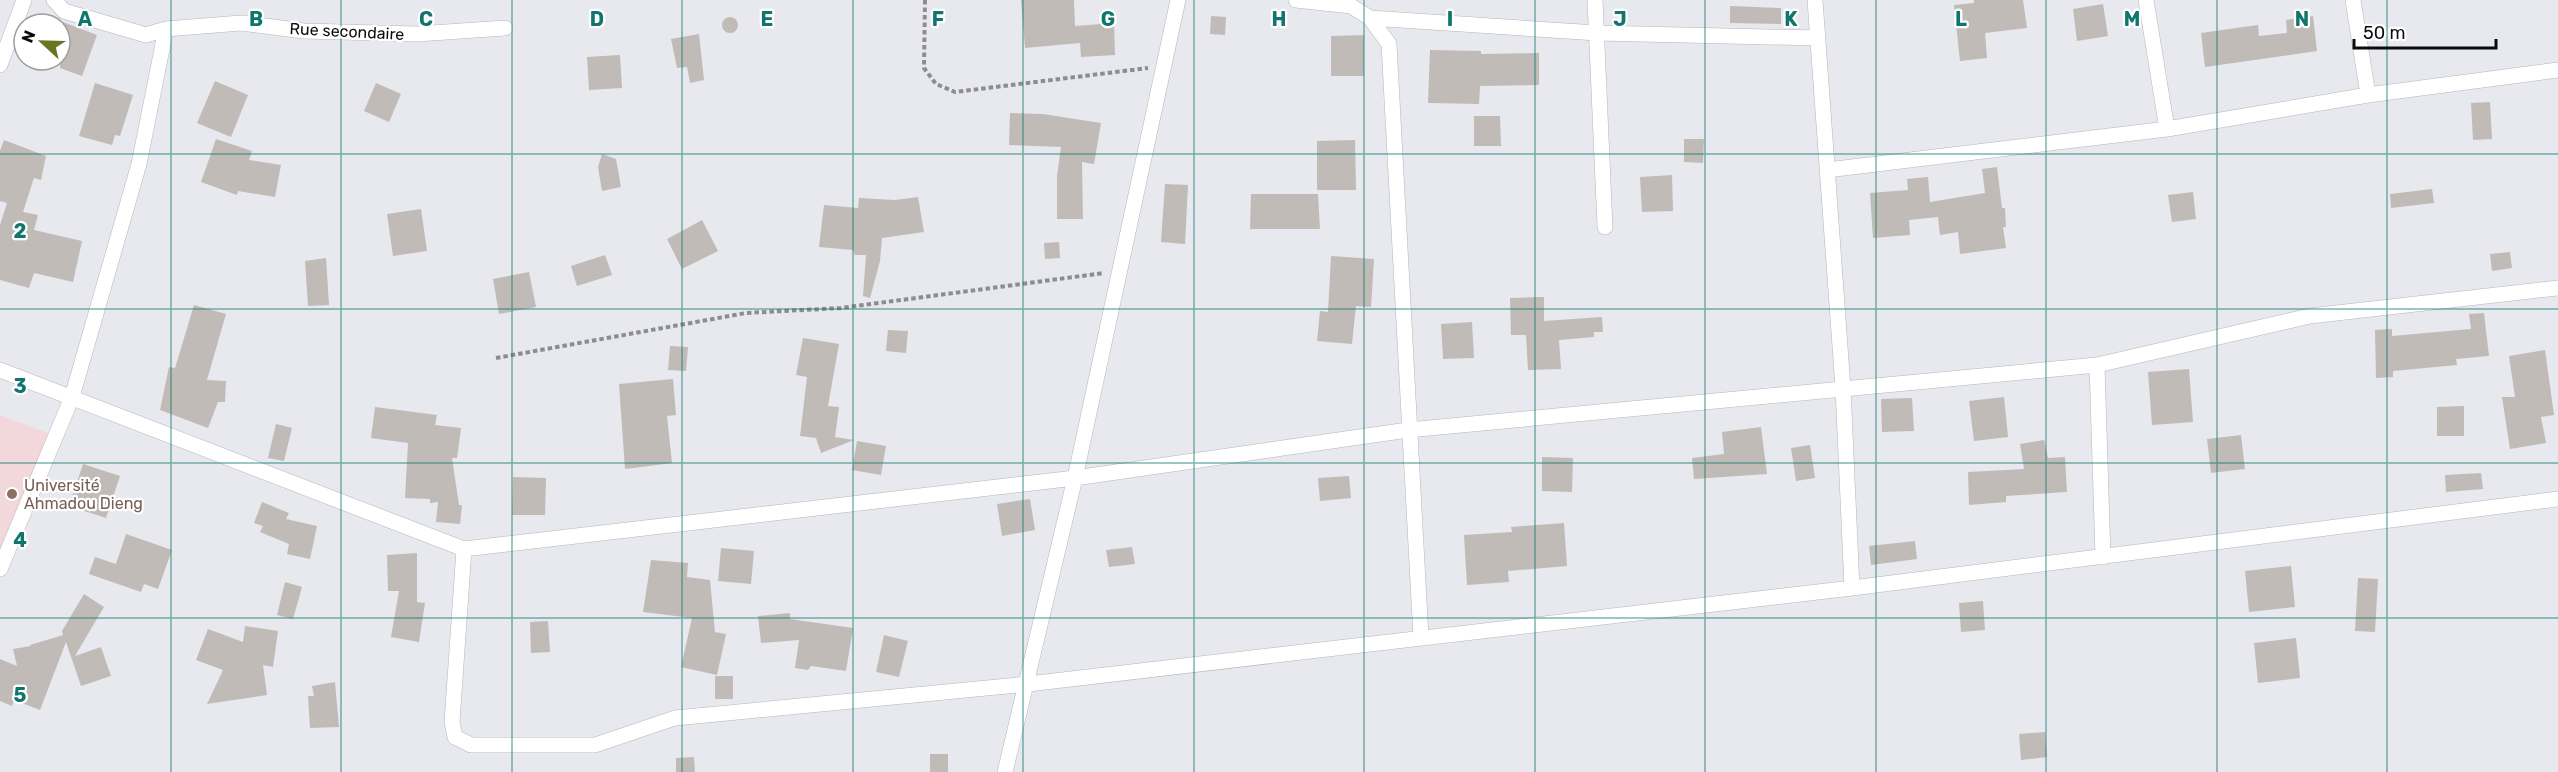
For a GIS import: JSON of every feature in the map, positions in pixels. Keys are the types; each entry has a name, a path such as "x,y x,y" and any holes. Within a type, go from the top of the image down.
{"street":[{"path":"0,65 24,0"},
{"name":"Rue secondaire","path":"54,0 64,11 146,36 166,29 241,22 303,31 417,34 505,28"},
{"path":"1005,772 1028,684 1075,478 1178,0"},
{"path":"1296,0 1351,6 1370,18 1389,44 1421,638"},
{"path":"1595,0 1605,227"},
{"path":"1815,0 1843,388 1852,588"},
{"path":"2146,0 2167,129"},
{"path":"2353,0 2368,95"},
{"path":"1370,18 1597,33 1818,38"},
{"path":"0,569 72,397 139,164 166,29"},
{"path":"1827,170 2167,129 2368,95 2558,70"},
{"path":"0,370 464,549 1075,478 1408,430 2097,365 2310,316 2558,288"},
{"path":"2097,365 2103,556"},
{"path":"464,549 452,722 455,736 471,745 595,745 675,718 1028,684 1852,588 2558,499"}],"path":[{"path":"925,0 924,68 936,84 955,92 1164,66"},
{"path":"496,358 746,313 841,308 1120,271"}],"shaded area":[{"name":"Université Ahmadou Dieng","path":"0,415 50,434 0,554"}],"building":[{"path":"1021,0 1074,0 1075,26 1114,23 1115,55 1081,57 1080,43 1025,48"},
{"path":"1974,0 2023,0 2027,28 1985,33 1987,58 1960,61 1954,5 1974,3"},
{"path":"2103,4 2108,36 2077,41 2073,9"},
{"path":"1730,6 1781,8 1781,24 1730,23"},
{"path":"1211,16 1226,17 1225,35 1210,34"},
{"path":"2313,16 2317,51 2205,67 2201,33 2258,25 2259,36 2287,33 2286,20"},
{"path":"730,17 738,25 730,33 722,25"},
{"path":"72,25 97,35 82,76 71,72"},
{"path":"699,34 704,80 690,83 687,67 677,68 671,39"},
{"path":"1364,35 1364,76 1331,76 1331,36"},
{"path":"1430,50 1481,51 1481,54 1539,53 1539,85 1480,86 1479,104 1428,103"},
{"path":"620,55 622,88 589,90 587,57"},
{"path":"215,81 248,95 231,137 197,123"},
{"path":"95,83 133,95 120,136 115,135 112,145 79,136"},
{"path":"376,83 401,94 389,122 364,111"},
{"path":"2490,102 2492,139 2473,140 2471,103"},
{"path":"1010,113 1043,114 1101,123 1094,164 1082,162 1083,219 1057,219 1057,176 1061,147 1009,145"},
{"path":"1474,116 1500,116 1501,146 1474,146"},
{"path":"216,139 252,151 249,160 281,165 275,197 238,191 237,195 201,182"},
{"path":"1684,139 1704,139 1703,163 1684,162"},
{"path":"4,140 46,156 41,180 34,178 23,212 38,215 34,230 82,241 73,282 34,273 29,288 0,280 0,225 7,203 0,201 0,151"},
{"path":"1355,140 1356,190 1317,190 1317,141"},
{"path":"602,154 616,159 621,187 602,191 598,167"},
{"path":"1997,167 2002,208 2005,208 2006,227 2003,227 2006,248 1960,254 1958,232 1940,235 1938,217 1909,220 1910,235 1873,238 1870,193 1908,190 1907,179 1928,177 1930,202 1985,193 1982,169"},
{"path":"1672,175 1673,211 1642,212 1640,177"},
{"path":"1165,184 1188,185 1185,244 1161,242"},
{"path":"2432,189 2434,203 2391,208 2390,194"},
{"path":"2193,192 2196,219 2172,222 2168,195"},
{"path":"1251,194 1318,194 1320,229 1250,229"},
{"path":"918,197 924,232 882,238 880,261 870,298 863,296 866,255 855,255 853,250 819,247 824,205 858,208 859,198 895,200"},
{"path":"421,209 427,251 393,256 387,214"},
{"path":"702,220 718,251 682,269 667,239"},
{"path":"1059,242 1060,258 1045,259 1044,243"},
{"path":"2510,252 2512,268 2492,271 2490,254"},
{"path":"605,255 612,275 577,286 571,266"},
{"path":"1331,256 1374,259 1371,307 1356,306 1352,344 1317,341 1320,311 1328,312"},
{"path":"326,258 329,305 308,306 305,261"},
{"path":"529,272 536,307 499,314 493,279"},
{"path":"1544,297 1544,321 1602,317 1603,332 1594,332 1594,337 1559,340 1561,369 1528,370 1526,335 1511,335 1510,298"},
{"path":"194,305 226,314 207,380 226,381 225,402 218,402 208,428 160,410 169,367 175,368"},
{"path":"2484,313 2489,356 2456,359 2457,365 2393,371 2393,377 2376,378 2375,330 2392,329 2392,336 2471,329 2469,314"},
{"path":"1472,322 1474,358 1443,359 1441,324"},
{"path":"888,330 908,331 906,353 886,351"},
{"path":"803,338 839,344 828,406 839,407 835,437 854,440 821,453 816,438 800,436 807,377 796,375"},
{"path":"670,346 688,347 686,371 668,370"},
{"path":"2545,350 2554,415 2541,417 2546,443 2510,449 2502,397 2515,397 2509,356"},
{"path":"2189,369 2193,422 2152,425 2148,372"},
{"path":"673,379 676,415 667,416 672,463 625,469 619,384"},
{"path":"2004,397 2008,437 1974,441 1969,401"},
{"path":"1912,398 1914,431 1882,432 1881,399"},
{"path":"2464,406 2464,436 2437,436 2437,407"},
{"path":"375,407 437,415 435,425 461,428 457,458 452,458 459,505 462,505 460,524 436,522 438,502 430,503 430,499 405,498 408,443 371,438"},
{"path":"276,424 292,428 284,461 268,458"},
{"path":"1761,427 1767,474 1694,479 1692,458 1724,454 1722,432"},
{"path":"2241,435 2245,469 2211,473 2207,439"},
{"path":"2044,440 2048,458 2065,457 2067,492 2006,496 2006,502 1969,505 1968,472 2024,469 2020,444"},
{"path":"857,441 886,446 881,475 852,470"},
{"path":"1810,445 1815,478 1796,481 1791,448"},
{"path":"1542,457 1573,458 1572,492 1542,491"},
{"path":"83,464 120,476 106,518 69,506"},
{"path":"2481,473 2483,489 2446,492 2445,475"},
{"path":"1349,476 1351,498 1320,501 1318,478"},
{"path":"513,477 546,478 545,515 512,515"},
{"path":"1030,499 1035,530 1002,536 997,504"},
{"path":"262,502 289,513 286,519 317,526 310,559 287,554 289,544 260,532 263,526 254,523"},
{"path":"1564,523 1567,566 1508,571 1509,582 1467,585 1464,535 1512,532 1511,527"},
{"path":"126,534 172,550 158,589 144,584 141,592 89,574 95,557 116,564"},
{"path":"1915,541 1917,559 1871,565 1869,546"},
{"path":"1132,547 1135,564 1109,567 1106,550"},
{"path":"721,548 754,551 751,584 718,581"},
{"path":"417,553 417,602 425,603 419,642 391,637 399,591 388,591 387,555"},
{"path":"651,560 688,563 687,577 710,580 715,632 726,634 717,675 681,667 692,618 643,612"},
{"path":"2291,566 2295,607 2249,612 2245,571"},
{"path":"2358,578 2378,579 2375,632 2355,631"},
{"path":"285,582 302,587 293,619 277,615"},
{"path":"84,594 104,607 75,656 101,647 111,676 81,686 66,642 40,710 14,700 12,706 0,701 0,659 17,666 13,649 31,646 63,635 62,631"},
{"path":"1983,601 1985,630 1961,632 1959,603"},
{"path":"790,613 790,619 853,628 846,671 811,666 808,670 795,668 799,640 761,643 758,616"},
{"path":"548,621 550,652 531,653 530,622"},
{"path":"245,626 278,631 273,667 263,665 267,695 207,704 223,670 196,660 208,629 243,642"},
{"path":"884,635 908,641 899,677 876,672"},
{"path":"2296,638 2300,678 2258,683 2254,643"},
{"path":"715,676 733,676 733,699 715,699"},
{"path":"335,682 339,727 310,728 308,696 314,696 312,686"},
{"path":"2045,732 2047,757 2021,760 2019,734"},
{"path":"930,754 948,754 948,772 930,772"},
{"path":"694,757 695,772 676,772 676,758"}],"place":[{"name":"Université Ahmadou Dieng","path":"12,494"}]}
